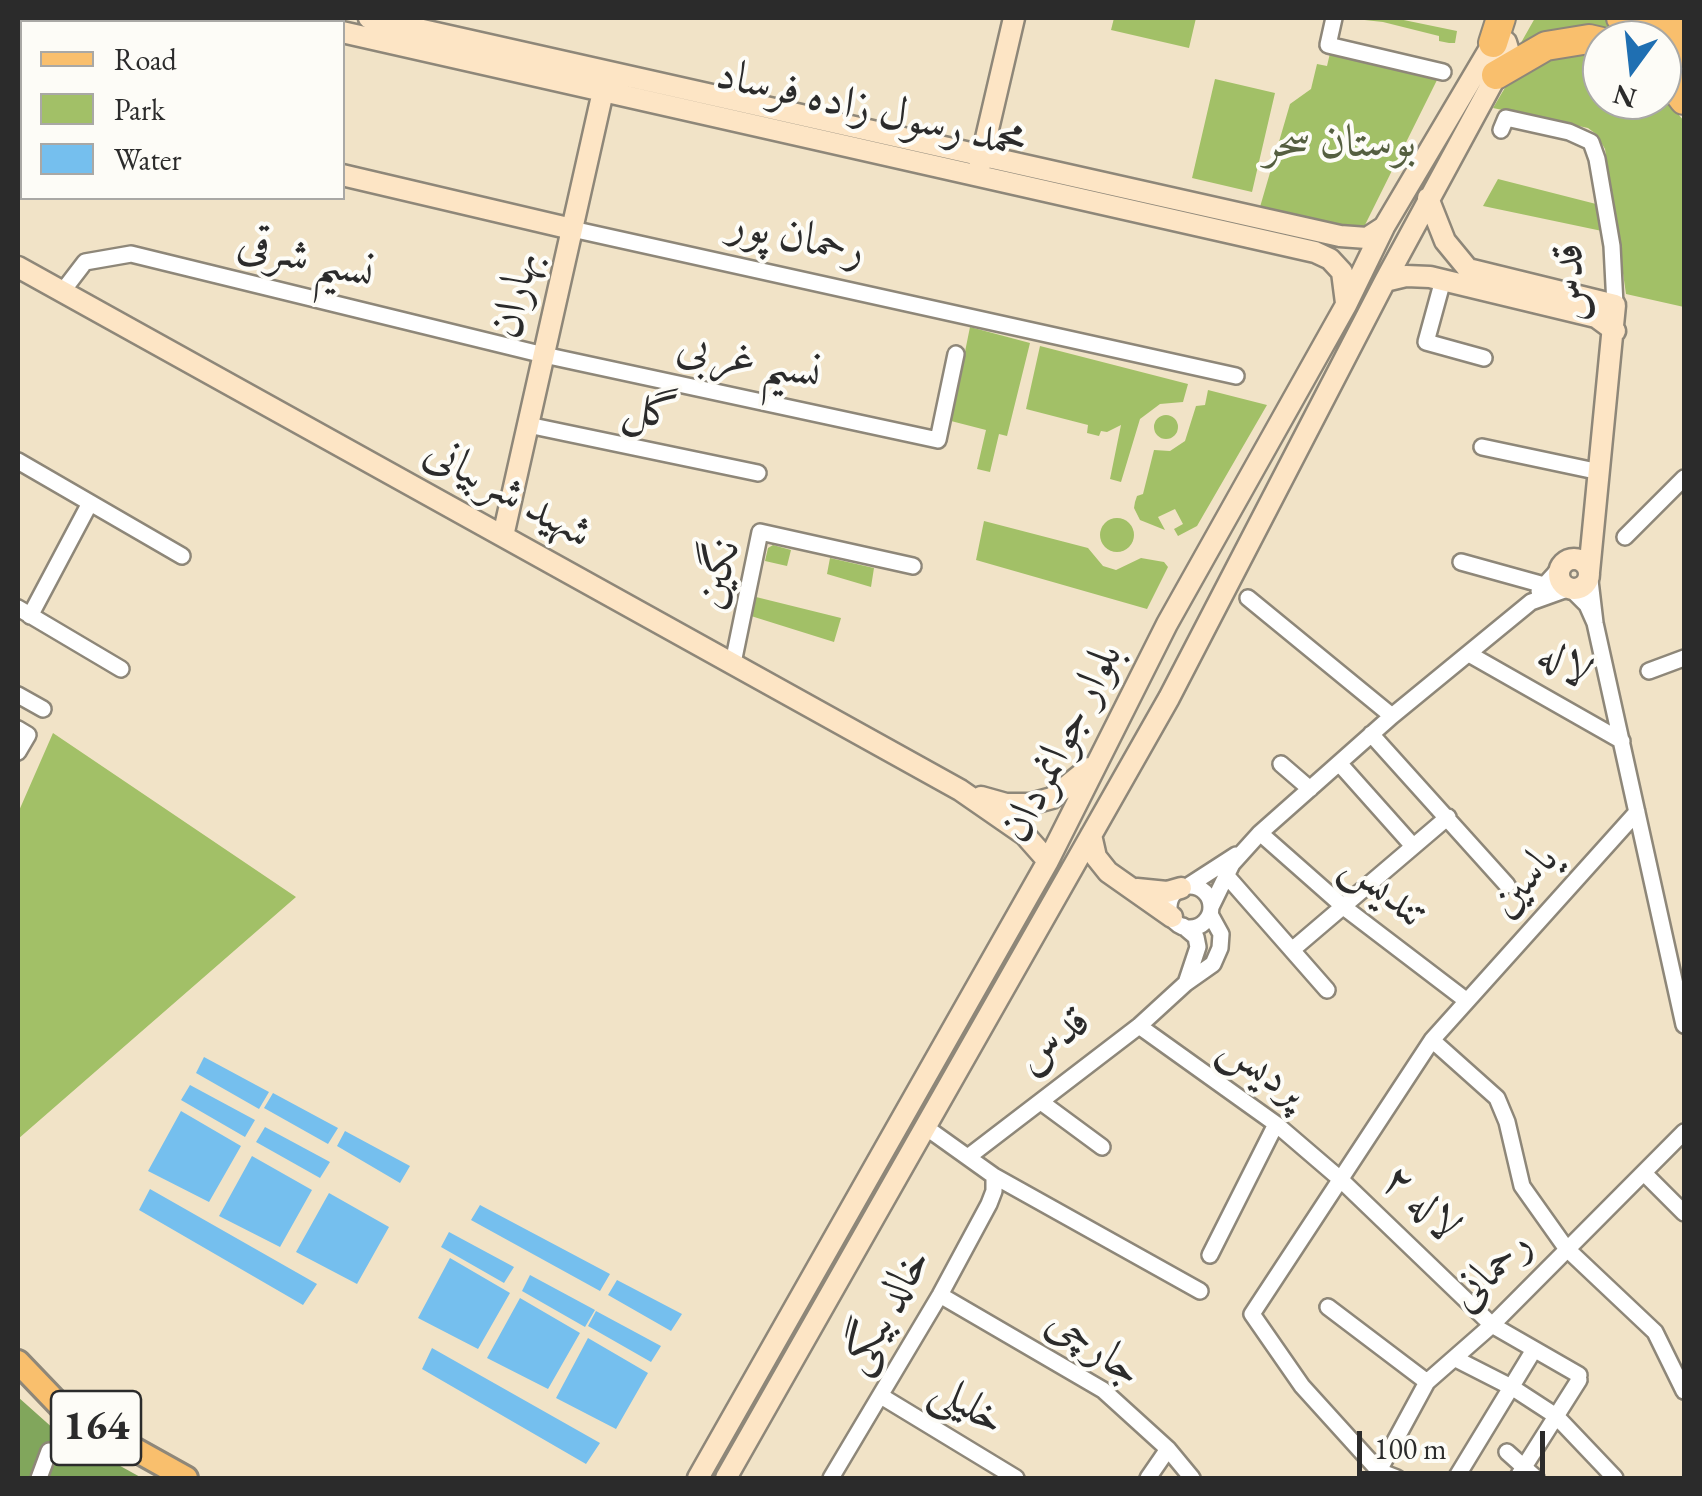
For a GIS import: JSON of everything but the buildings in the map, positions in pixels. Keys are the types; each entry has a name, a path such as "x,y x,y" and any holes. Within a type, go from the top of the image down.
{"highway":[{"path":"1652,18 1684,62"},
{"path":"1678,18 1684,26"},
{"path":"1500,47 1582,40"}],"main road":[{"name":"محمد رسول زاده فرساد","path":"369,18 391,28 605,81 1182,211 1340,236 1367,238 1384,227"},
{"path":"980,166 1014,18"},
{"name":"محمد رسول زاده فرساد","path":"345,32 391,28"},
{"name":"بلوار جوانمردان","path":"732,1476 924,1126 1169,698 1428,198 1500,47"},
{"name":"بلوار جوانمردان","path":"698,1478 1048,860 1167,624 1346,305 1384,227 1500,47"},
{"name":"بهاران","path":"503,536 605,81"},
{"name":"رحمان پور","path":"345,176 572,229"},
{"path":"1428,198 1445,240 1468,268 1615,305"},
{"name":"محمد رسول زاده فرساد","path":"1182,211 1330,260"},
{"path":"1340,236 1348,243 1347,255 1330,260 1342,272 1346,305"},
{"name":"شهید شربیانی","path":"18,267 960,790 1025,835 1048,860"},
{"path":"1384,281 1406,276 1443,280 1596,317 1615,332"},
{"name":"قدس","path":"1589,572 1615,305"},
{"path":"1563,564 1580,560 1589,572 1584,585 1570,588 1562,582 1563,564 1592,524"},
{"path":"1167,624 1170,645 1180,650 1201,637"},
{"path":"1138,680 1158,668 1167,672 1169,698"},
{"name":"شهید شربیانی","path":"960,790 1006,804 1030,804 1052,798 1073,784 1100,756"},
{"path":"1091,835 1096,857 1108,872 1178,922"},
{"path":"1065,878 1086,870 1108,872"},
{"path":"1130,888 1167,892 1185,887"},
{"name":"164","path":"18,1362 64,1410 186,1478"},
{"name":"164","path":"18,1384 54,1420 154,1478"}],"street":[{"path":"1334,18 1328,45 1444,72"},
{"name":"قدس","path":"1501,130 1506,118 1570,132 1591,142 1609,226 1615,305"},
{"name":"رحمان پور","path":"572,229 1236,376"},
{"name":"نسیم شرقی","path":"62,292 85,262 130,254 544,356"},
{"path":"1443,280 1426,342 1484,358"},
{"name":"نسیم غربی","path":"544,356 938,440 956,354"},
{"name":"گل","path":"528,425 758,473"},
{"path":"1482,448 1600,472"},
{"path":"18,462 182,556"},
{"path":"1625,537 1684,478"},
{"path":"90,502 24,612 122,669"},
{"name":"نگین","path":"733,664 760,532 913,566"},
{"path":"1461,562 1544,585"},
{"path":"1186,983 1198,948 1196,938 1178,922 1170,904 1185,887 1239,853 1371,734 1530,602 1563,564"},
{"name":"لاله","path":"1589,572 1595,623 1684,1025"},
{"path":"1530,602 1570,588 1587,606 1595,623"},
{"path":"1248,598 1392,716"},
{"name":"لاله","path":"1469,654 1622,741"},
{"path":"1648,671 1684,658"},
{"path":"18,695 43,709"},
{"path":"18,729 28,735 18,752"},
{"path":"1371,734 1507,886"},
{"path":"1339,763 1413,846"},
{"path":"1280,764 1310,789"},
{"name":"یاسین","path":"1377,1475 1302,1386 1252,1314 1432,1040 1637,812"},
{"path":"1292,950 1448,817"},
{"name":"تندیس","path":"1260,833 1344,908 1466,1001"},
{"path":"1178,922 1202,924 1239,853"},
{"path":"1226,875 1327,990"},
{"path":"1185,887 1202,890 1210,911"},
{"name":"قدس","path":"968,1156 1213,964 1221,934 1210,911"},
{"name":"پردیس","path":"1138,1026 1276,1124 1339,1178"},
{"path":"1432,1040 1497,1098 1508,1122 1522,1186 1566,1248 1655,1332 1684,1390"},
{"path":"1041,1102 1102,1147"},
{"path":"1210,1255 1276,1124"},
{"path":"924,1126 994,1176 1200,1291"},
{"name":"رحمانی","path":"1377,1475 1427,1382 1492,1325 1684,1132"},
{"path":"1644,1172 1684,1213"},
{"name":"خالد بیگی","path":"831,1478 940,1295 989,1204 994,1176"},
{"name":"لاله ۲","path":"1339,1178 1492,1325 1579,1378 1556,1416"},
{"name":"جارچی","path":"940,1295 1103,1390 1168,1450 1192,1478"},
{"path":"1328,1307 1427,1382"},
{"path":"1456,1478 1532,1353"},
{"path":"1456,1359 1513,1388 1556,1416 1615,1478"},
{"name":"خلیلی","path":"881,1396 1016,1478"},
{"path":"1507,1452 1527,1474 1556,1416"},
{"path":"1148,1478 1168,1450"},
{"path":"39,1478 49,1451"},
{"path":"1377,1475 1397,1478"}],"green space":[{"path":"1114,18 1196,18 1189,48 1111,30"},
{"path":"1346,18 1394,18 1457,31 1455,43 1383,22"},
{"path":"1535,18 1609,20 1582,20 1582,34 1518,48"},
{"name":"بوستان سحر","path":"1331,49 1437,80 1361,233 1260,207 1290,104 1311,89 1317,64 1327,66"},
{"path":"1582,51 1582,120 1684,121 1684,307 1626,294 1605,149 1596,134 1588,128 1493,108 1524,61"},
{"path":"1215,79 1275,93 1252,192 1192,178"},
{"path":"1498,179 1600,205 1602,231 1483,206"},
{"path":"970,327 1030,343 1007,436 999,434 990,472 977,469 986,430 951,421"},
{"path":"1040,346 1188,384 1183,402 1160,404 1140,419 1121,482 1110,479 1121,425 1101,431 1099,436 1087,433 1088,425 1026,409"},
{"path":"1208,390 1267,405 1197,526 1178,536 1174,529 1183,524 1175,509 1158,517 1165,530 1140,520 1135,502 1143,494 1154,450 1170,451 1185,441 1196,406 1205,405"},
{"path":"1166,415 1178,427 1166,439 1154,427"},
{"path":"1117,518 1129,523 1134,535 1129,547 1117,552 1105,547 1100,535 1105,523"},
{"path":"984,521 1088,548 1103,566 1116,570 1141,558 1164,562 1168,567 1147,609 976,560"},
{"path":"773,545 791,550 787,566 765,561 768,548"},
{"path":"830,558 874,568 871,587 827,574"},
{"path":"756,597 841,618 834,642 751,616"},
{"path":"53,733 296,897 18,1139 18,813"},
{"path":"18,1397 55,1430 142,1478 18,1478"}],"water":[{"path":"204,1057 269,1092 259,1109 196,1073"},
{"path":"190,1085 255,1120 245,1137 181,1100"},
{"path":"273,1093 338,1128 328,1144 264,1108"},
{"path":"181,1111 241,1146 209,1202 148,1171"},
{"path":"265,1127 330,1162 320,1178 256,1142"},
{"path":"345,1131 410,1166 400,1183 337,1146"},
{"path":"252,1156 312,1190 280,1247 219,1216"},
{"path":"150,1189 317,1284 303,1305 139,1210"},
{"path":"329,1193 389,1227 357,1284 296,1252"},
{"path":"480,1205 610,1274 600,1291 471,1220"},
{"path":"449,1232 514,1267 504,1283 441,1247"},
{"path":"450,1258 510,1293 478,1349 418,1318"},
{"path":"530,1275 595,1310 585,1327 522,1291"},
{"path":"617,1280 682,1314 671,1331 608,1295"},
{"path":"520,1298 580,1333 548,1389 487,1358"},
{"path":"596,1311 661,1346 651,1362 588,1326"},
{"path":"588,1338 648,1373 616,1429 556,1398"},
{"path":"432,1348 600,1443 586,1464 422,1369"}]}
